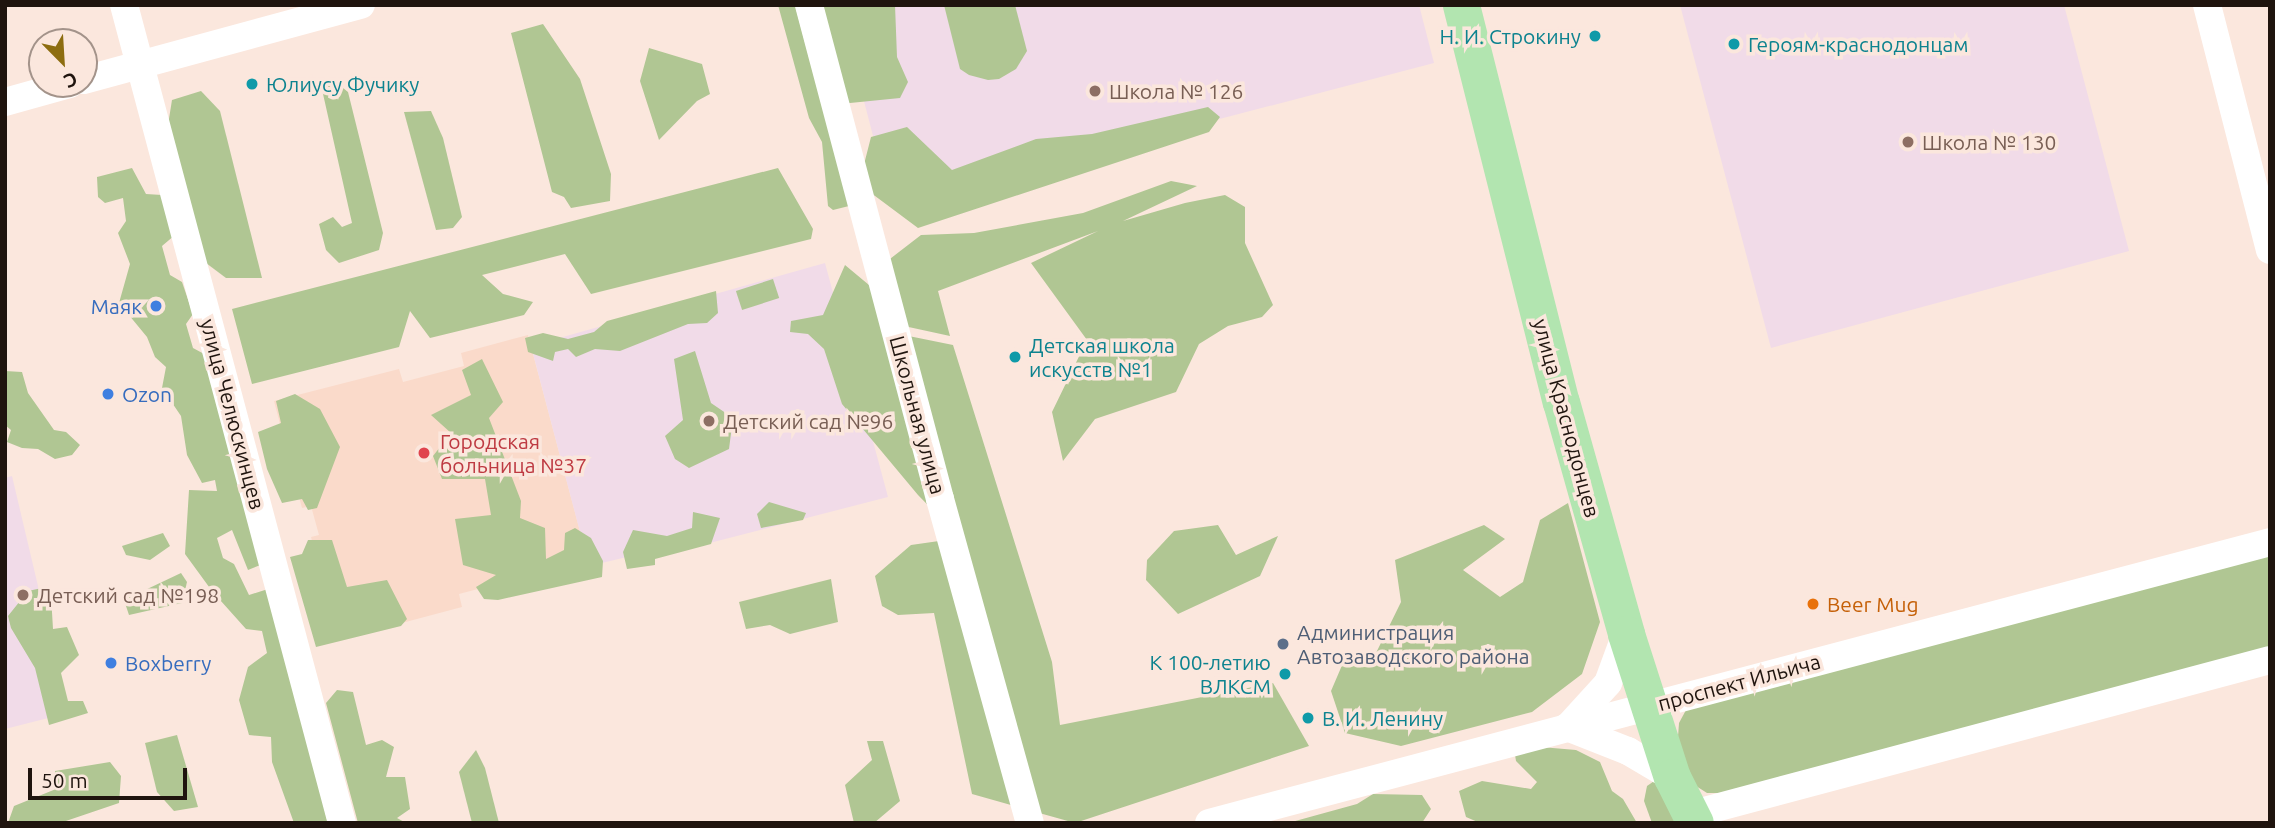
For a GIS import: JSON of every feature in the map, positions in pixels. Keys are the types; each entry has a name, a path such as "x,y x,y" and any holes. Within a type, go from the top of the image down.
{"main road":[{"name":"улица Краснодонцев","path":"1461,5 1561,402 1626,634 1672,777 1694,818"}],"street":[{"name":"улица Челюскинцев","path":"124,5 342,823"},
{"path":"98,76 361,5"},
{"name":"Школьная улица","path":"809,5 940,499 1030,823"},
{"path":"2207,5 2270,250"},
{"path":"5,102 28,96"},
{"name":"проспект Ильича","path":"1209,823 2270,542"},
{"path":"1626,634 1608,683 1567,727 1628,751 1672,777"},
{"path":"1694,818 2270,660"}],"shaded area":[{"name":"Школа № 126","path":"839,5 1419,5 1434,63 891,205"},
{"name":"Школа № 130","path":"1680,5 2064,5 2129,251 1771,348"},
{"name":"Детский сад №96","path":"825,263 888,497 632,563 627,557 589,566 531,346"},
{"name":"Городская больница №37","path":"528,335 591,573 520,578 459,594 462,607 338,640 311,537 319,535 311,506 302,508 274,401 399,369 403,382 464,366 461,353"},
{"name":"Детский сад №198","path":"12,476 68,713 5,729 5,478"}],"green space":[{"path":"778,5 795,5 849,206 833,210 828,206 822,142 809,118"},
{"path":"819,5 895,5 897,57 908,82 900,98 840,104"},
{"path":"944,5 1015,5 1027,51 1016,69 999,79 988,80 969,75 960,69"},
{"path":"543,24 580,79 611,174 610,201 571,208 564,197 552,192 511,33"},
{"path":"649,48 702,64 710,94 697,101 659,140 640,81"},
{"path":"337,83 348,92 383,233 379,250 339,263 326,250 319,224 333,217 342,227 352,223 321,85"},
{"path":"201,91 220,111 262,278 226,278 202,260 168,125 172,100"},
{"path":"1208,107 1220,117 1209,132 918,228 859,184 871,137 907,127 952,170 1036,139 1092,134"},
{"path":"431,111 443,138 462,217 453,228 436,230 404,112"},
{"path":"132,168 146,194 162,195 175,235 162,246 170,275 182,282 193,314 186,324 193,348 206,355 263,564 248,570 232,530 217,538 223,558 234,564 249,595 268,589 328,823 294,823 272,762 271,737 249,735 239,700 248,667 267,653 262,631 246,629 212,591 185,554 189,490 217,491 215,480 202,483 187,455 181,416 162,388 166,367 155,357 147,337 119,303 130,264 118,233 126,221 123,198 105,203 98,197 97,177"},
{"path":"778,168 813,229 811,239 591,294 565,254 482,275 503,294 533,302 524,315 430,338 410,311 399,347 252,384 232,309"},
{"path":"1171,181 1197,186 1123,221 1185,203 1225,195 1245,207 1245,243 1273,305 1262,317 1228,326 1199,344 1176,392 1095,419 1063,461 1052,412 1087,340 1031,263 1098,231 938,291 950,336 904,326 886,262 921,235 974,233 1083,213"},
{"path":"845,265 875,290 884,331 953,345 1052,662 1060,725 1273,683 1309,746 1075,823 972,794 934,613 898,615 882,606 875,576 911,545 960,538 918,495 842,404 824,349 808,334 790,332 791,321 823,315"},
{"path":"773,279 779,298 742,310 736,291"},
{"path":"716,291 718,313 707,323 688,324 620,351 595,349 576,357 568,349 555,352 553,361 528,352 525,338 543,333 568,339 594,332 607,321"},
{"path":"695,351 711,403 733,418 729,449 689,468 675,459 665,436 683,420 674,359"},
{"path":"482,359 503,402 489,418 521,501 520,518 545,528 546,559 564,550 565,533 575,528 591,538 603,561 602,577 498,600 484,599 476,587 496,575 463,565 455,519 491,515 485,479 442,479 433,456 451,433 431,415 471,395 462,370"},
{"path":"5,371 22,372 28,393 54,430 66,432 80,445 72,455 55,459 38,449 22,448 7,442 11,430 5,425"},
{"path":"295,394 320,409 340,447 317,508 308,510 302,499 282,503 267,469 258,432 281,423 276,401"},
{"path":"769,502 806,513 803,520 761,528 757,514"},
{"path":"1568,503 1600,622 1582,674 1532,712 1401,746 1345,733 1331,691 1343,663 1376,653 1401,602 1395,560 1484,525 1505,539 1463,570 1500,597 1523,582 1540,520"},
{"path":"693,512 720,518 711,544 655,559 655,565 627,569 623,552 633,530 667,536 692,528"},
{"path":"1218,525 1236,555 1278,536 1260,576 1178,614 1146,580 1147,560 1174,531"},
{"path":"163,533 170,546 150,560 126,555 122,546"},
{"path":"308,540 332,540 347,587 387,580 407,619 401,626 316,647 290,557 302,554"},
{"path":"2270,552 2270,649 1724,793 1707,793 1696,786 1688,772 1678,737 1679,723 1686,710"},
{"path":"181,573 187,582 182,603 129,615 124,600"},
{"path":"831,579 838,622 790,634 770,625 746,629 739,602"},
{"path":"42,588 51,595 53,629 67,627 79,655 61,673 68,701 83,701 88,713 49,725 35,668 11,628 8,616 28,591"},
{"path":"337,690 353,692 366,745 382,740 394,747 386,777 405,777 410,809 397,818 406,823 358,823 326,703"},
{"path":"177,735 198,807 174,811 157,792 145,743"},
{"path":"867,741 883,741 900,801 874,823 854,823 845,785 872,760"},
{"path":"1541,747 1576,750 1600,762 1612,791 1623,799 1637,823 1480,823 1466,817 1459,791 1482,781 1531,789 1537,782 1516,761 1515,755"},
{"path":"476,750 485,768 499,823 472,823 459,772"},
{"path":"110,762 121,776 119,803 60,823 8,823 14,806 56,789 55,771"},
{"path":"1657,779 1686,823 1652,823 1644,801 1647,786"},
{"path":"1373,794 1422,795 1431,809 1422,823 1288,823 1357,804"}],"place":[{"name":"Н. И. Строкину","path":"1595,36"},
{"name":"Героям-краснодонцам","path":"1734,44"},
{"name":"Юлиусу Фучику","path":"252,84"},
{"name":"Школа № 126","path":"1095,91"},
{"name":"Школа № 130","path":"1908,142"},
{"name":"Маяк","path":"156,306"},
{"name":"Детская школа искусств №1","path":"1015,357"},
{"name":"Ozon","path":"108,394"},
{"name":"Детский сад №96","path":"709,421"},
{"name":"Городская больница №37","path":"424,453"},
{"name":"Детский сад №198","path":"23,595"},
{"name":"Beer Mug","path":"1813,604"},
{"name":"Администрация Автозаводского района","path":"1283,644"},
{"name":"Boxberry","path":"111,663"},
{"name":"К 100-летию ВЛКСМ","path":"1285,674"},
{"name":"В. И. Ленину","path":"1308,718"}]}
